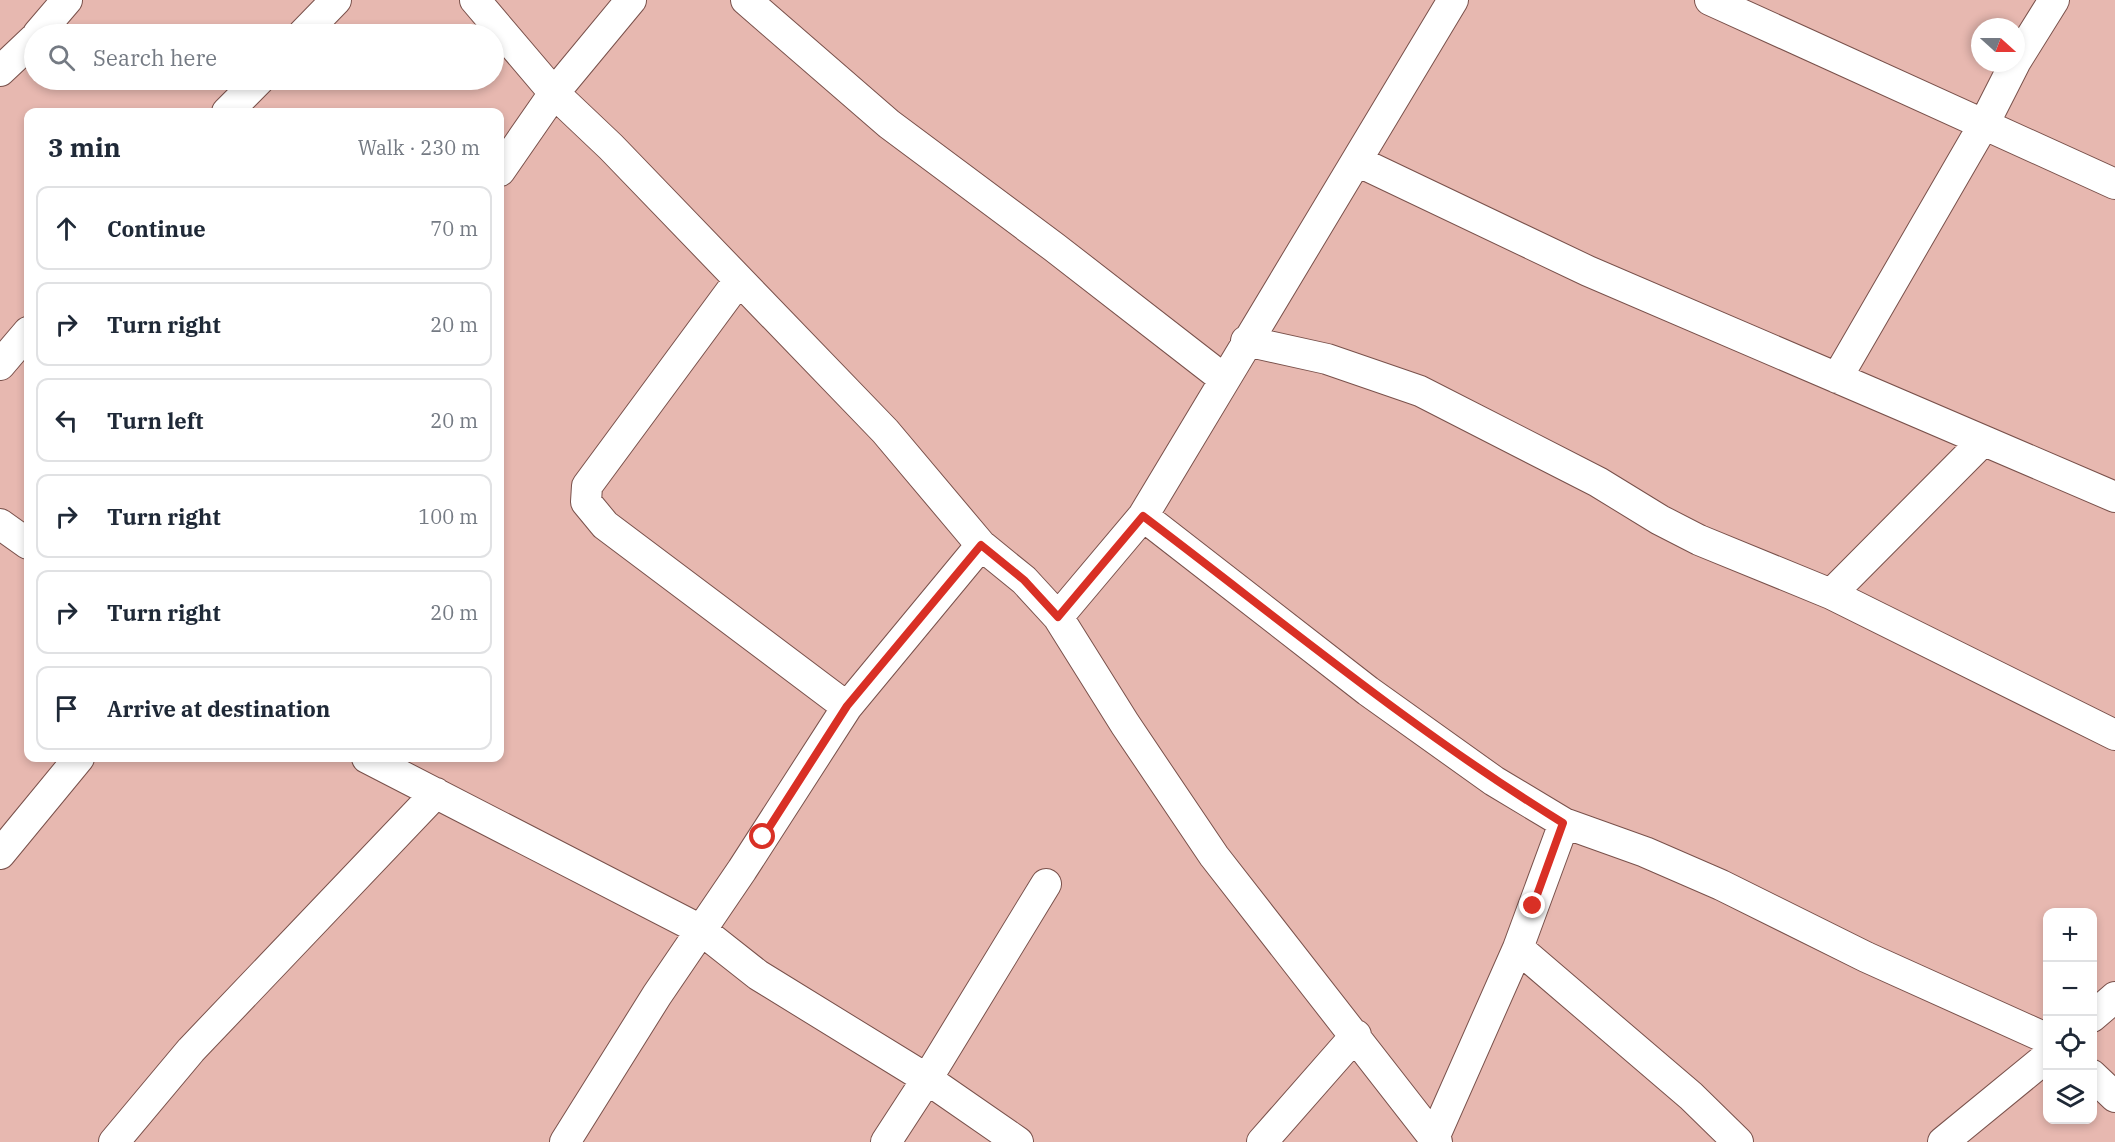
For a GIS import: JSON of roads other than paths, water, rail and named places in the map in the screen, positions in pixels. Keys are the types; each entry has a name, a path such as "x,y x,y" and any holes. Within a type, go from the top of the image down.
{"street":[{"path":"47,24 67,0"},
{"path":"313,24 336,0"},
{"path":"475,0 495,24"},
{"path":"504,165 554,93 632,0"},
{"path":"746,0 889,123 1224,379"},
{"path":"1058,617 1143,516 1246,341 1359,162 1454,0"},
{"path":"1710,0 2115,184"},
{"path":"2025,47 2054,0"},
{"path":"504,34 554,93 611,147 885,431 981,545 1024,580 1058,617 1125,724 1214,856 1436,1140 1518,948 1563,823"},
{"path":"0,71 24,48"},
{"path":"1837,378 1984,124 2011,72"},
{"path":"231,108 249,90"},
{"path":"1359,162 1588,270 2115,497"},
{"path":"739,280 587,486 586,502 604,525 847,706"},
{"path":"0,365 24,337"},
{"path":"1246,341 1327,359 1420,391 1598,482 1699,540 1831,594 2115,735"},
{"path":"1831,594 1983,441"},
{"path":"1143,516 1368,691 1494,781 1563,823 1645,852 1721,885 1876,961 2043,1037"},
{"path":"0,524 24,541"},
{"path":"564,1142 847,706 981,545"},
{"path":"0,854 76,762"},
{"path":"375,762 701,930 758,975 927,1079 1018,1142"},
{"path":"114,1142 191,1050 436,793"},
{"path":"886,1142 1046,884"},
{"path":"1518,948 1691,1096 1738,1142"},
{"path":"2093,1016 2115,997"},
{"path":"1262,1142 1356,1035"},
{"path":"1942,1142 2043,1060"},
{"path":"2097,1080 2115,1096"}]}
